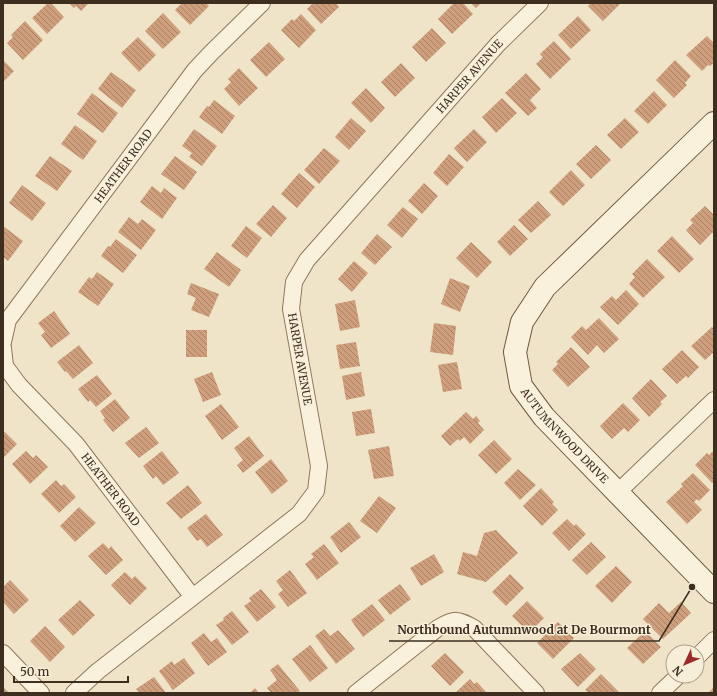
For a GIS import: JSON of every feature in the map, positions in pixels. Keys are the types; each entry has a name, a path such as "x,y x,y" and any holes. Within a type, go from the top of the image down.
{"street":[{"name":"HEATHER ROAD","path":"3,342 8,320 195,70 262,3"},
{"name":"HARPER AVENUE","path":"74,693 98,671 192,596 299,514 316,491 319,466 291,309 294,282 307,260 498,44 540,3"},
{"name":"AUTUMNWOOD DRIVE","path":"714,123 545,286 522,322 515,352 521,386 544,417 714,592"},
{"name":"HEATHER ROAD","path":"3,348 5,366 18,386 76,444 192,596"},
{"path":"617,493 714,400"},
{"path":"356,693 438,628 449,622 462,621 474,628 536,693"},
{"path":"705,649 714,640"},
{"path":"3,653 41,693"},
{"path":"660,693 670,684"}],"building":[{"path":"48,3 51,3 64,17 47,34 32,18"},
{"path":"69,3 89,3 81,11 76,6 74,8"},
{"path":"182,3 206,3 209,6 190,25 175,10"},
{"path":"313,3 336,3 339,7 321,24 307,9"},
{"path":"454,3 463,3 473,14 452,34 438,19"},
{"path":"471,3 481,3 476,8"},
{"path":"591,3 621,3 603,21 588,6"},
{"path":"163,13 181,32 163,49 145,31"},
{"path":"301,14 316,30 299,48 281,30 292,19 294,21"},
{"path":"578,16 591,30 571,49 558,35"},
{"path":"25,21 43,40 23,60 7,43 13,37 11,35"},
{"path":"432,28 446,43 426,62 412,47"},
{"path":"707,36 714,43 714,63 710,66 708,65 702,71 686,55"},
{"path":"138,37 156,55 139,72 121,53"},
{"path":"554,41 571,59 550,79 536,64 543,57 540,54"},
{"path":"269,42 285,59 266,77 250,60"},
{"path":"3,60 14,71 3,82"},
{"path":"675,60 691,76 685,83 687,85 674,98 656,80"},
{"path":"401,63 415,78 395,97 381,82"},
{"path":"239,68 258,88 239,106 224,89 231,82 228,79"},
{"path":"111,72 136,90 122,108 98,89"},
{"path":"526,73 541,89 530,100 537,108 528,116 505,93"},
{"path":"366,88 385,108 371,123 351,103"},
{"path":"654,91 667,105 648,124 634,111"},
{"path":"92,93 118,113 103,133 77,114"},
{"path":"502,98 517,113 496,133 482,117"},
{"path":"214,100 235,116 222,134 199,117 207,106 209,107"},
{"path":"351,118 366,131 349,150 335,137"},
{"path":"625,118 639,132 621,149 607,135"},
{"path":"75,125 97,141 83,160 61,144"},
{"path":"194,129 217,146 202,166 189,157 192,153 182,146"},
{"path":"474,129 487,142 467,162 454,148"},
{"path":"596,145 611,160 591,179 576,164"},
{"path":"324,148 340,161 319,184 304,170"},
{"path":"449,154 464,167 447,186 433,173"},
{"path":"50,156 72,171 57,191 35,176"},
{"path":"175,156 197,172 184,190 161,174"},
{"path":"571,170 585,185 563,206 549,192"},
{"path":"299,173 315,187 297,208 281,194"},
{"path":"424,183 438,196 422,214 408,201"},
{"path":"22,185 46,203 32,221 9,203"},
{"path":"152,186 161,193 164,188 177,198 162,219 140,202"},
{"path":"538,201 551,215 531,233 518,220"},
{"path":"273,205 287,218 271,237 256,224"},
{"path":"705,206 714,215 714,231 700,245 686,230 693,223 690,220"},
{"path":"403,207 418,219 402,238 387,225"},
{"path":"129,217 138,224 142,219 156,230 141,250 118,232"},
{"path":"514,225 528,239 510,256 497,242"},
{"path":"3,226 23,241 8,261 3,257"},
{"path":"246,226 262,238 247,258 231,246"},
{"path":"377,234 392,247 375,265 361,253"},
{"path":"672,236 694,259 679,273 657,251"},
{"path":"116,239 137,255 123,273 101,256 108,246 110,247"},
{"path":"471,242 492,262 477,278 456,258"},
{"path":"217,252 241,270 229,287 204,269"},
{"path":"647,259 665,277 643,298 629,284 635,277 632,274"},
{"path":"354,261 368,273 352,292 338,279"},
{"path":"97,272 114,284 98,306 78,292 89,277 92,279"},
{"path":"450,278 470,286 460,312 441,304"},
{"path":"191,283 219,294 209,317 191,310 196,298 187,294"},
{"path":"626,290 639,304 618,325 600,307 612,296 616,300"},
{"path":"355,300 360,327 340,331 335,304"},
{"path":"54,311 70,334 51,348 41,335 45,332 38,323"},
{"path":"599,318 619,339 604,353 597,345 588,355 571,337 582,326 586,330"},
{"path":"434,323 456,326 453,355 430,352"},
{"path":"712,327 714,329 714,352 705,360 691,346"},
{"path":"186,330 207,330 207,357 186,357"},
{"path":"356,342 360,366 340,369 336,345"},
{"path":"79,345 93,363 73,379 57,362"},
{"path":"571,347 590,367 568,387 552,370 558,364 556,362"},
{"path":"682,350 699,367 688,378 686,376 677,384 662,369"},
{"path":"457,362 462,389 443,392 438,365"},
{"path":"212,372 221,395 203,402 194,379"},
{"path":"361,372 365,396 346,400 342,376"},
{"path":"97,375 112,394 96,407 90,400 88,402 78,389"},
{"path":"651,379 667,396 660,402 662,404 649,417 632,398"},
{"path":"115,399 130,418 113,432 103,420 105,418 100,411"},
{"path":"623,403 640,420 628,432 624,428 612,439 600,426"},
{"path":"221,404 239,427 222,440 205,416"},
{"path":"371,409 375,433 356,436 352,412"},
{"path":"466,412 473,419 476,416 480,421 478,423 484,430 470,444 464,437 460,441 458,439 450,446 441,436"},
{"path":"146,427 159,443 139,458 125,443"},
{"path":"5,432 17,444 3,458 3,433"},
{"path":"249,436 264,456 243,473 237,465 243,460 234,448"},
{"path":"494,440 512,459 496,474 478,455"},
{"path":"389,446 394,476 374,479 368,450"},
{"path":"714,450 714,482 712,483 695,465 707,453 709,455"},
{"path":"26,451 33,458 36,455 48,467 30,484 12,464"},
{"path":"162,451 179,473 163,485 156,476 153,479 143,466"},
{"path":"271,459 288,481 272,494 255,472"},
{"path":"518,469 536,485 520,500 504,483"},
{"path":"693,473 710,490 699,501 697,499 694,502 702,510 687,524 666,502 683,486 681,484"},
{"path":"56,480 61,486 64,484 76,497 59,513 41,494"},
{"path":"188,485 202,503 181,519 166,503"},
{"path":"541,488 554,502 552,504 558,510 542,526 523,506"},
{"path":"379,496 396,508 377,533 360,521"},
{"path":"79,507 96,523 75,542 60,526"},
{"path":"206,514 223,535 207,547 201,539 197,541 187,528"},
{"path":"567,519 574,526 576,524 586,534 569,551 552,533"},
{"path":"349,522 361,537 341,553 330,537"},
{"path":"496,530 518,553 486,582 457,574 463,552 477,556 484,533"},
{"path":"591,542 606,557 587,575 572,560"},
{"path":"103,543 109,549 111,546 123,560 106,575 88,556"},
{"path":"324,544 339,563 317,580 305,564 314,557 311,554"},
{"path":"434,554 444,572 421,586 410,568"},
{"path":"616,566 632,582 612,603 595,586"},
{"path":"290,570 307,593 288,607 278,594 283,590 276,581"},
{"path":"125,572 132,579 135,576 147,588 130,605 111,585"},
{"path":"510,574 524,588 506,606 492,592"},
{"path":"10,580 29,600 14,614 3,602 3,587"},
{"path":"400,584 411,599 390,615 378,600"},
{"path":"261,589 276,607 257,622 244,606 251,601 249,598"},
{"path":"80,600 95,615 73,636 58,620"},
{"path":"527,601 544,618 529,633 512,616"},
{"path":"681,602 691,613 663,639 643,619 659,603 669,613"},
{"path":"372,604 385,620 363,637 351,620"},
{"path":"232,611 249,632 232,645 216,625 224,620 223,618"},
{"path":"558,622 574,638 553,659 537,643"},
{"path":"45,626 65,647 50,662 30,641"},
{"path":"324,629 330,636 338,630 355,649 336,664 315,636"},
{"path":"645,631 661,647 643,664 627,648"},
{"path":"204,633 211,642 217,638 227,652 208,666 191,643"},
{"path":"310,645 328,668 310,682 292,659"},
{"path":"445,653 464,672 450,686 431,666"},
{"path":"580,653 596,669 578,687 561,669"},
{"path":"184,658 195,673 173,690 159,671 172,661 174,665"},
{"path":"278,664 300,691 297,693 271,693 267,688 277,680 270,670"},
{"path":"601,674 619,692 618,693 589,693 585,690"},
{"path":"154,677 166,693 140,693 136,689"},
{"path":"470,679 474,684 477,682 487,693 455,693"},
{"path":"3,687 9,693 3,693"},
{"path":"714,687 714,693 708,693"},
{"path":"255,688 259,693 250,693"}],"place":[{"name":"Northbound Autumnwood at De Bourmont","path":"692,587"}]}
